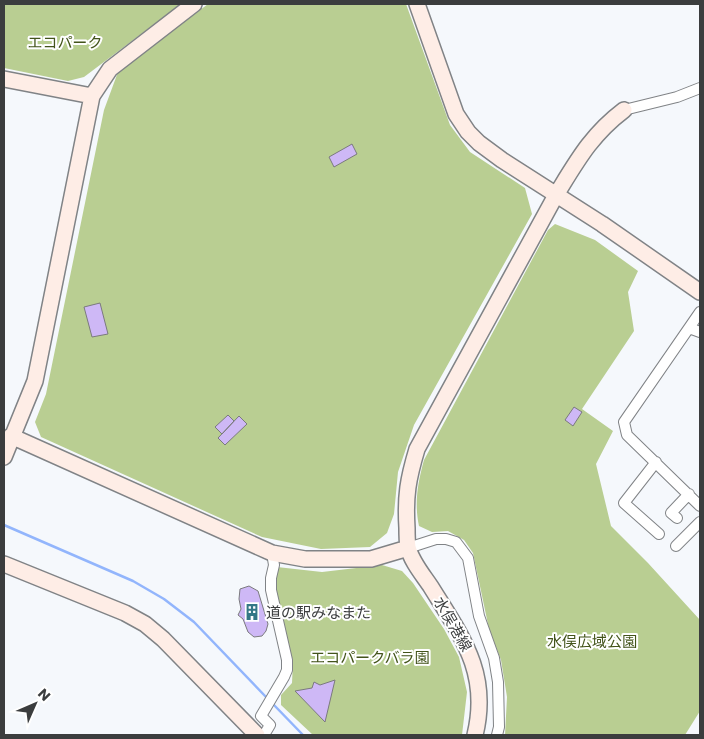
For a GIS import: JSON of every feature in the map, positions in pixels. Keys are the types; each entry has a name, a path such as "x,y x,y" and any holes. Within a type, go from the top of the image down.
{"street":[{"path":"4,457 35,381 92,96 110,68 194,4"},
{"path":"417,4 456,114 468,132 502,160 602,224 700,292"},
{"path":"4,79 92,96"},
{"path":"408,548 406,509 408,480 417,449 556,195 580,155 596,134 624,110 677,97 700,88"},
{"path":"671,513 696,499 627,435 624,422 700,312"},
{"path":"689,328 700,332"},
{"path":"12,436 272,552 305,559 371,559 436,540 446,539 456,542 468,558 479,616 494,658 499,702 499,727 497,735"},
{"path":"656,462 624,503 659,534"},
{"path":"676,546 700,522"},
{"name":"水俣港線","path":"408,548 463,637 472,657 477,677 479,699 478,722 475,735"},
{"path":"264,735 270,725 261,716 287,670 287,660 271,590 274,565 272,552"},
{"path":"4,564 146,624 163,639 251,732"}],"green space":[{"name":"エコパーク","path":"4,4 181,4 84,77 68,81 4,68"},
{"path":"208,4 406,4 450,125 470,152 525,188 532,214 414,425 398,472 394,514 387,533 370,547 321,549 262,537 41,437 35,422 46,394 104,110 118,72"},
{"name":"水俣広域公園","path":"555,224 595,240 638,271 628,292 634,331 582,409 613,431 596,464 611,526 700,620 700,711 685,735 505,735 507,697 501,660 489,629 473,553 464,540 448,531 432,532 419,526 417,493 424,460 548,230"},
{"name":"エコパークバラ園","path":"382,565 402,571 413,583 444,629 459,657 467,692 462,735 313,735 281,705 281,695 292,683 293,661 274,587 277,567 322,572"}],"building":[{"path":"352,144 357,154 334,167 329,157"},
{"path":"100,303 108,334 92,337 84,307"},
{"path":"574,407 582,412 573,426 565,420"},
{"path":"228,415 234,421 222,434 215,427"},
{"path":"239,416 247,424 225,445 218,438"},
{"name":"道の駅みなまた","path":"249,586 258,591 268,624 262,636 254,637 248,632 243,619 238,615 241,609 240,589"},
{"path":"335,680 325,722 295,691 312,688 314,682 320,685"}],"waterway":[{"path":"4,525 133,581 164,599 194,622 267,698"},
{"path":"273,704 303,735"}],"place":[{"name":"道の駅みなまた","path":"252,612"}]}
